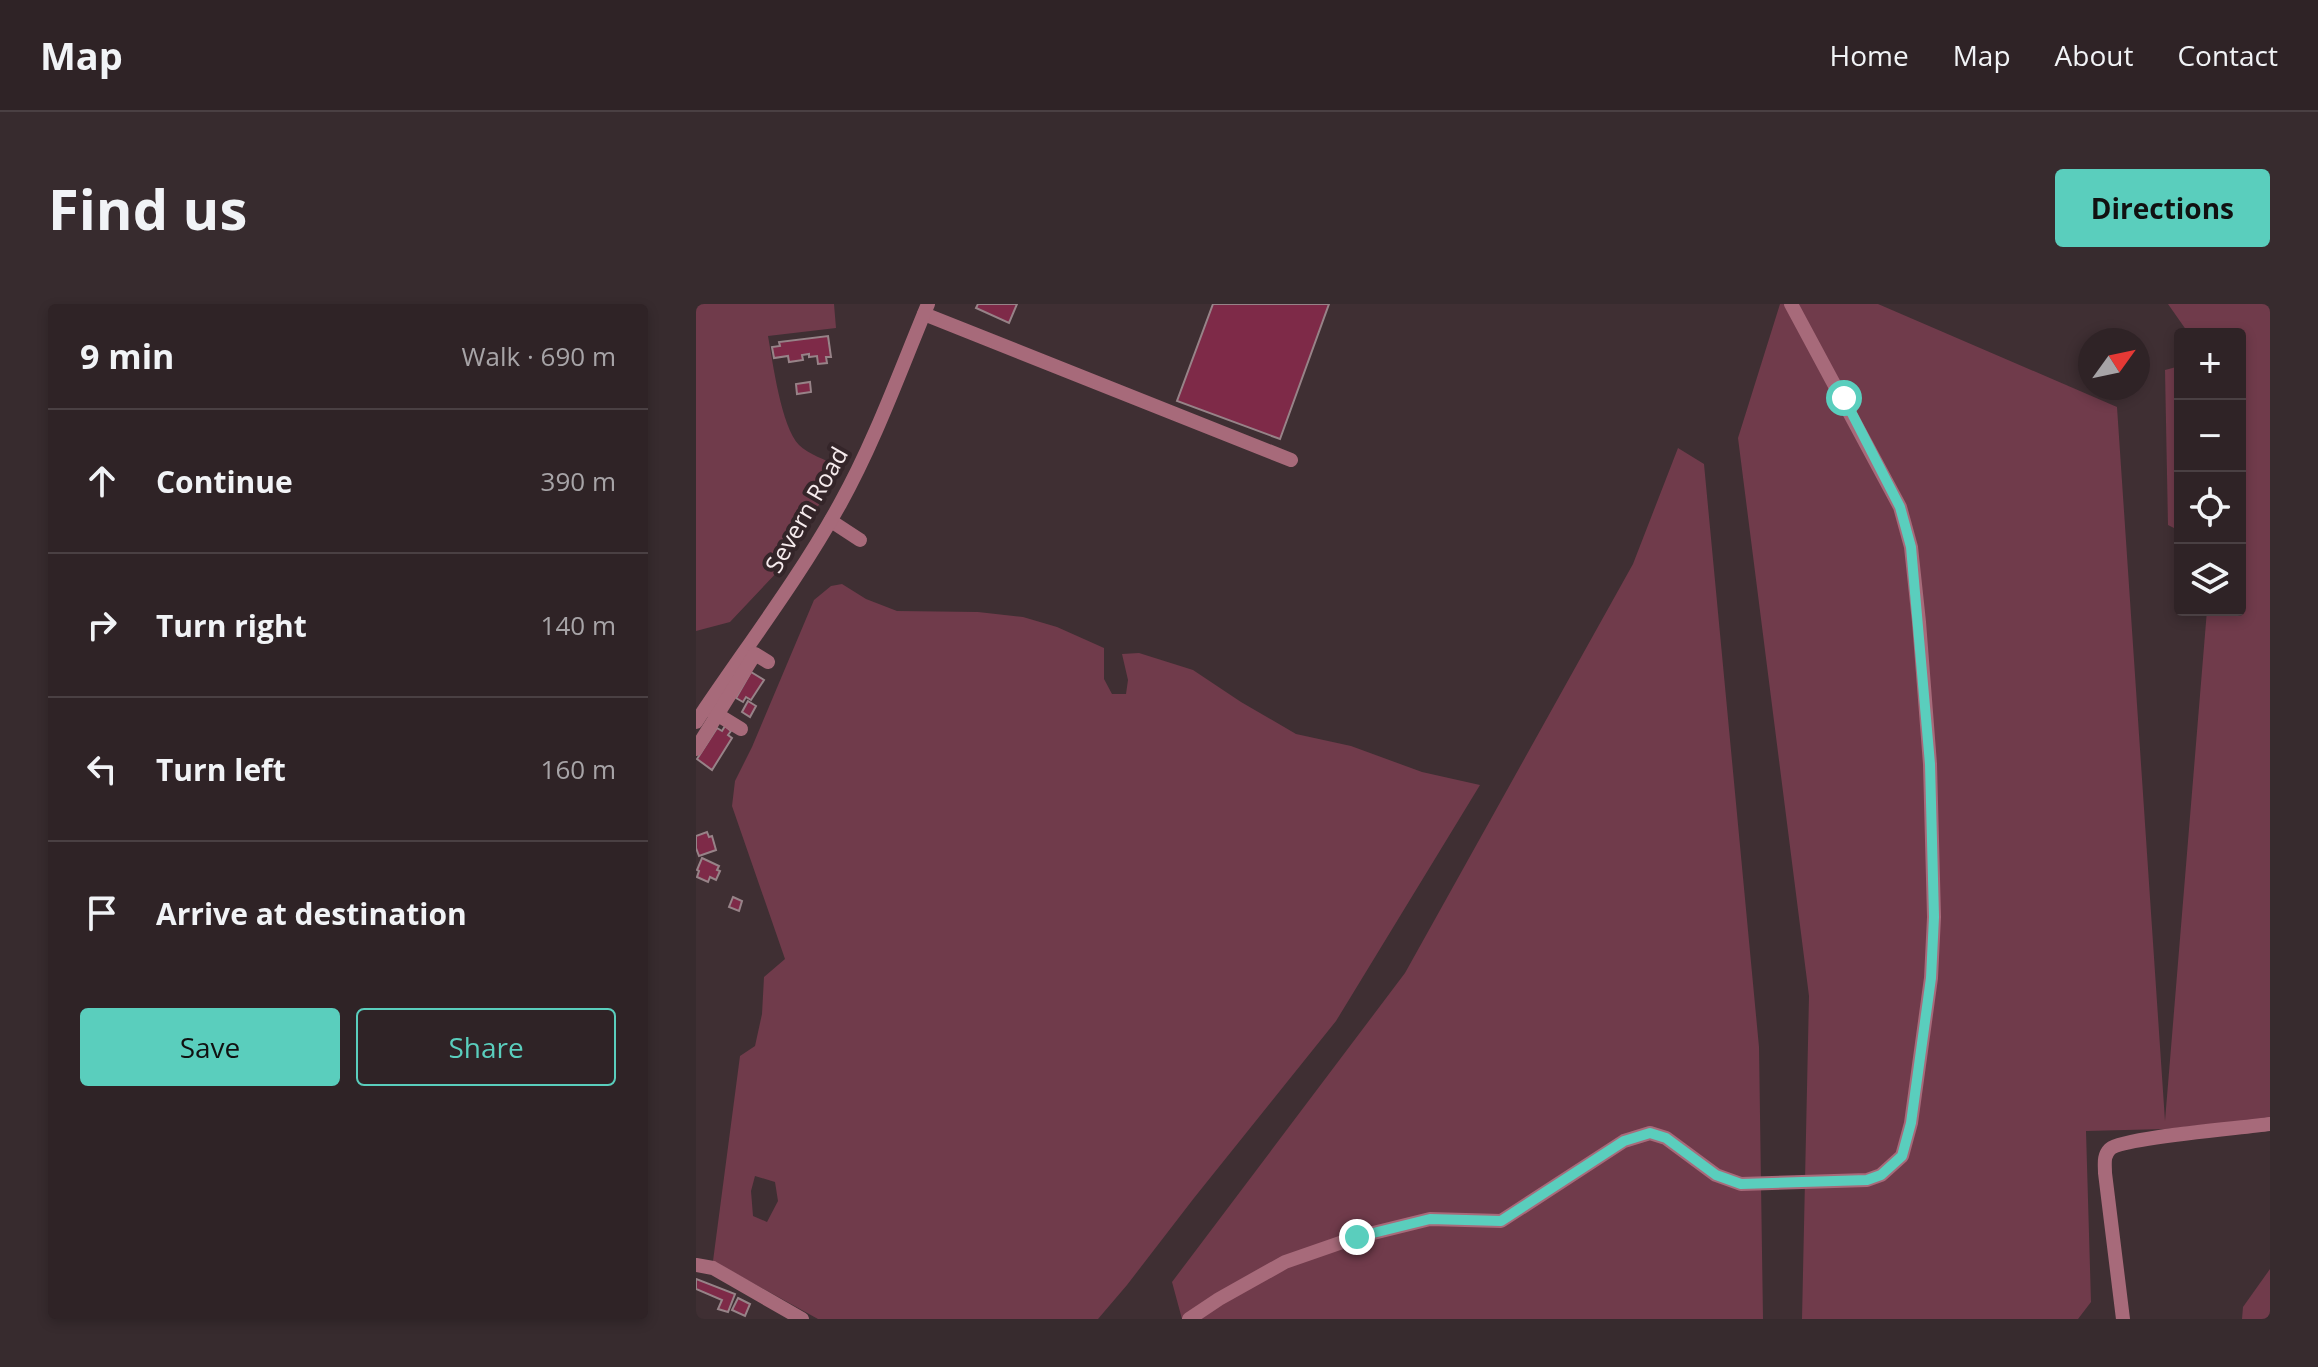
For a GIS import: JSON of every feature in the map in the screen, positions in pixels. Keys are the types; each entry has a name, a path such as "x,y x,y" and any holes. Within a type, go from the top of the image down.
{"street":[{"path":"1189,1319 1285,1262 1357,1237 1430,1219 1501,1221 1624,1141 1650,1133 1666,1138 1716,1175 1741,1184 1867,1180 1881,1175 1902,1156 1911,1123 1931,978 1934,917 1930,764 1911,547 1900,507 1791,304"},
{"path":"926,309 1291,460"},
{"name":"Severn Road","path":"696,722 712,711 831,521 862,462 926,309"},
{"path":"831,521 860,540"},
{"path":"696,749 712,711 734,702 755,654 768,662"},
{"path":"712,711 741,729"},
{"path":"2123,1319 2105,1156 2112,1147 2141,1140 2270,1124"},
{"path":"696,1265 713,1268 802,1319"}],"shaded area":[{"path":"696,304 834,304 836,328 768,336 779,394 793,436 807,451 838,466 835,478 781,568 730,622 696,631"},
{"path":"1780,304 1878,304 2078,390 2078,400 2101,400 2117,407 2165,1121 2207,616 2246,616 2246,328 2185,328 2168,304 2270,304 2270,1118 2165,1129 2086,1131 2091,1302 2078,1319 1802,1319 1809,996 1738,438"},
{"path":"2174,368 2174,528 2168,525 2165,370"},
{"path":"1678,448 1704,464 1759,1047 1763,1319 1182,1319 1172,1282 1405,973 1633,564"},
{"path":"842,584 866,599 897,611 978,612 1023,617 1057,627 1104,648 1104,679 1112,694 1126,694 1128,680 1122,654 1139,653 1193,670 1296,734 1351,746 1422,772 1480,785 1336,1021 1098,1319 818,1319 713,1261 740,1056 755,1046 762,1014 764,977 785,959 732,806 735,781 814,600 831,586","holes":["755,1176 775,1182 778,1201 767,1222 753,1216 751,1191"]},
{"path":"2270,1269 2270,1319 2242,1319 2243,1307"}],"building":[{"path":"978,304 1017,304 1009,323 976,308"},
{"path":"1213,304 1329,304 1280,439 1177,401"},
{"path":"828,336 831,357 826,357 827,363 818,364 817,356 809,357 809,354 802,355 803,360 789,362 788,356 774,358 772,347 780,346 779,342"},
{"path":"810,382 811,392 797,394 796,384"},
{"path":"751,672 764,680 751,700 746,697 743,702 736,698"},
{"path":"748,701 756,706 750,717 742,712"},
{"path":"725,726 731,731 728,735 732,738 712,770 697,759 717,728 722,731"},
{"path":"707,832 709,837 712,836 716,850 699,856 696,836"},
{"path":"702,858 719,866 716,880 710,877 708,882 697,877"},
{"path":"733,897 742,901 739,911 729,907"},
{"path":"696,1279 735,1294 728,1312 718,1309 722,1300 696,1289"},
{"path":"738,1298 750,1304 745,1316 732,1310"}],"route":[{"path":"1357,1237 1430,1219 1501,1221 1624,1141 1650,1133 1666,1138 1716,1175 1741,1184 1867,1180 1881,1175 1902,1156 1911,1123 1931,978 1934,917 1930,764 1911,547 1900,507 1844,398"}]}
